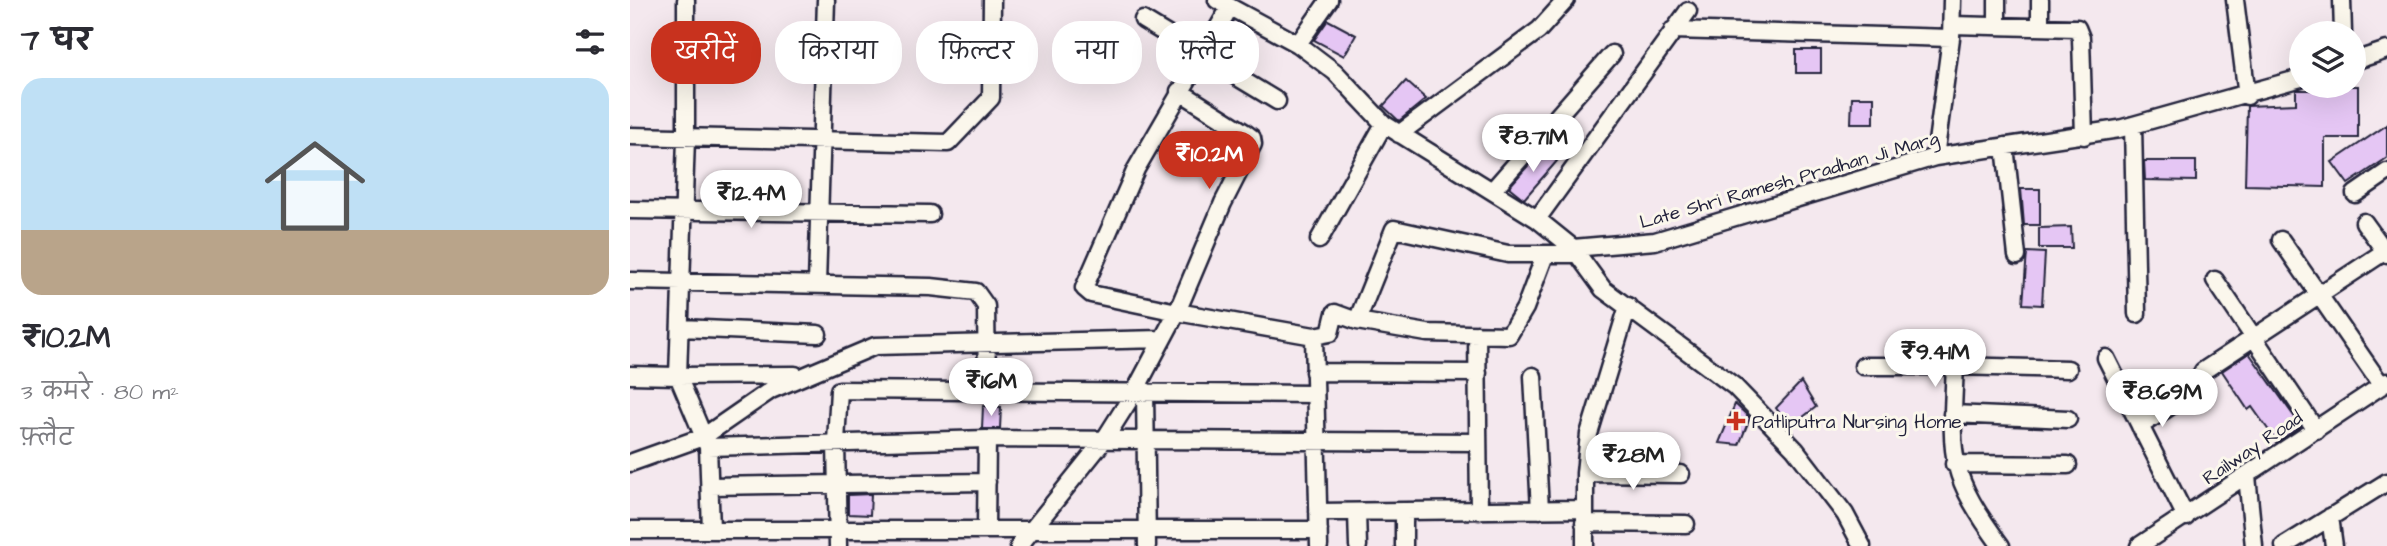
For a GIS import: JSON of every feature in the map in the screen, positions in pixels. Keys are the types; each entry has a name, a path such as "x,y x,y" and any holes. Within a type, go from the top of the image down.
{"street":[{"path":"686,0 686,138 678,376 706,442 711,529"},
{"path":"817,284 826,0"},
{"path":"630,136 940,145 954,139 991,98 992,0"},
{"path":"1298,44 1329,0"},
{"path":"1399,134 1539,30 1566,0"},
{"path":"1936,157 1951,32 1952,0"},
{"path":"1997,0 1997,26"},
{"path":"2040,0 2040,26"},
{"path":"2235,0 2247,96"},
{"path":"2342,0 2343,21"},
{"path":"1214,21 1222,2 1298,44 1335,72 1384,124 1536,219 1575,251 1603,289 1734,386 1778,430 1815,473 1845,514 1862,546"},
{"path":"1536,219 1688,11"},
{"path":"1143,20 1156,28"},
{"path":"1673,30 1951,32 1997,26 2071,27 2080,32 2084,135"},
{"path":"2366,57 2387,50"},
{"path":"1492,191 1612,54"},
{"name":"Late Shri Ramesh Pradhan Ji Marg","path":"1357,321 1394,229 1508,254 1545,255 1655,241 1936,157 2133,125 2247,96 2289,82"},
{"path":"1184,84 1136,169 1084,288 1091,294 1314,336 1330,333 1335,313 1357,321 1427,333 1509,335 1525,308 1545,255"},
{"path":"1249,84 1277,101"},
{"path":"1019,546 1140,391 1223,204 1253,144 1252,138 1244,132 1180,91"},
{"path":"1319,240 1384,124"},
{"path":"2133,125 2137,313"},
{"path":"2005,146 2017,256"},
{"path":"2355,194 2387,172"},
{"path":"630,210 930,214"},
{"path":"2140,426 2192,392 2203,371 2386,252 2364,222"},
{"path":"2281,240 2385,384"},
{"path":"2215,280 2316,430"},
{"path":"630,281 931,287 976,292 986,306 988,390"},
{"path":"1585,546 1585,473 1589,434 1628,306"},
{"path":"681,328 818,334"},
{"path":"1477,334 1479,511"},
{"path":"630,530 711,529 838,538 1031,529 1147,538 1319,538 1314,336"},
{"path":"706,442 771,390 802,375 880,346 1162,339"},
{"path":"2106,358 2186,517"},
{"path":"1863,366 2068,369"},
{"path":"1955,366 1952,414 1954,464 1966,494 2001,546"},
{"path":"1314,372 1478,373"},
{"path":"630,375 802,375"},
{"path":"1533,376 1540,510"},
{"name":"Railway Road","path":"2139,546 2385,384"},
{"path":"838,538 836,442 839,390 1314,394"},
{"path":"1140,391 1145,440 1147,538"},
{"path":"1952,414 2068,419"},
{"path":"986,529 987,439"},
{"path":"630,463 706,442 1104,439 1478,442"},
{"path":"1954,464 2068,465"},
{"path":"1585,473 1681,474"},
{"path":"2248,476 2254,546"},
{"path":"710,486 986,482"},
{"path":"2284,546 2387,482"},
{"path":"1318,512 1540,510 1686,524"},
{"path":"1357,512 1358,546"},
{"path":"1404,512 1404,546"},
{"path":"2330,517 2334,546"}],"building":[{"path":"1328,20 1356,35 1344,56 1314,40"},
{"path":"1796,50 1821,50 1821,73 1796,73"},
{"path":"1406,81 1426,99 1399,121 1383,106"},
{"path":"1852,97 1874,97 1874,123 1851,123"},
{"path":"2296,98 2358,98 2358,138 2325,138 2325,187 2245,185 2247,106 2296,104"},
{"path":"2387,125 2387,158 2348,184 2332,162"},
{"path":"1543,149 1557,161 1524,199 1509,187"},
{"path":"2144,161 2196,161 2196,181 2145,180"},
{"path":"2021,189 2040,189 2040,225 2024,225"},
{"path":"2071,227 2072,248 2039,248 2039,228"},
{"path":"2027,252 2045,253 2042,305 2023,304"},
{"path":"2249,353 2301,426 2277,442 2252,407 2248,410 2222,371"},
{"path":"1801,382 1816,407 1790,427 1776,408"},
{"path":"1735,404 1750,418 1739,445 1719,443"},
{"path":"983,406 1001,407 1000,429 982,429"},
{"path":"871,494 870,515 848,514 848,495"}],"place":[{"name":"Patliputra Nursing Home","path":"1736,421"}]}
